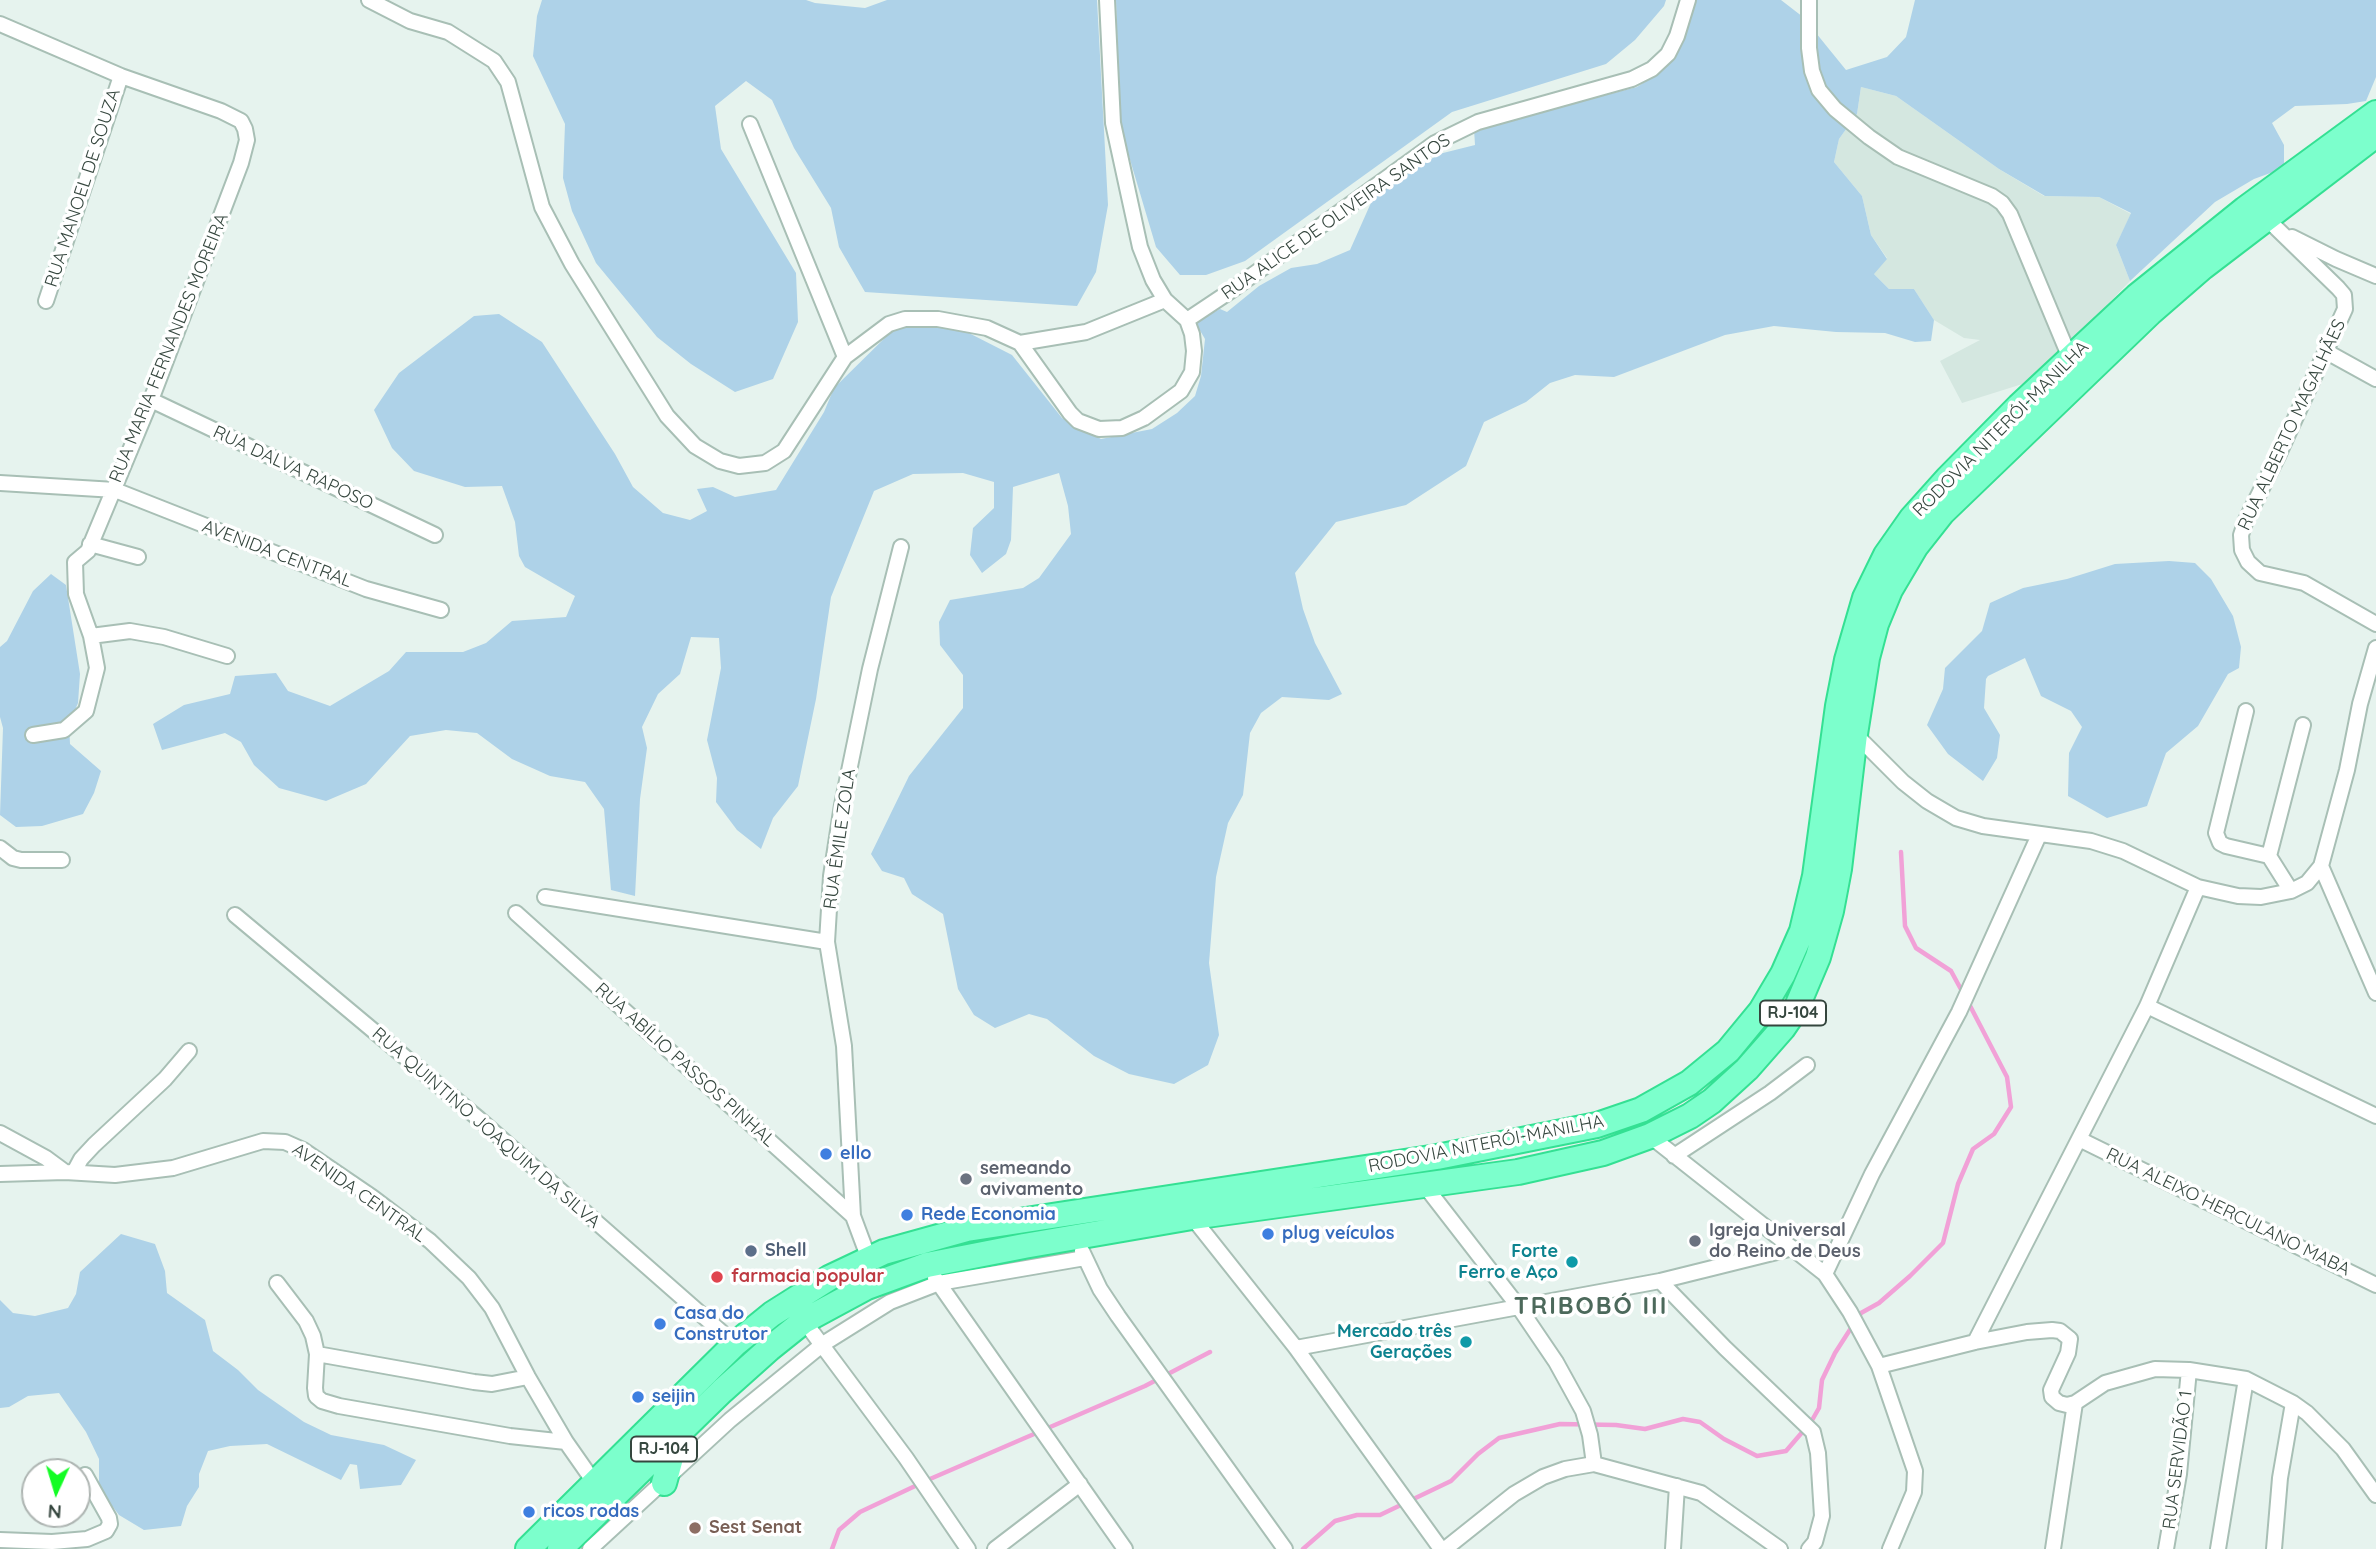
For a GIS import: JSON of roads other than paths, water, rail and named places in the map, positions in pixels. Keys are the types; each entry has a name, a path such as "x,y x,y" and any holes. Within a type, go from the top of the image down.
{"highway":[{"name":"RODOVIA NITERÓI-MANILHA","path":"528,1549 735,1344 783,1307 829,1278 884,1252 967,1229 1437,1157 1597,1125 1642,1110 1689,1083 1728,1051 1761,1011 1783,974 1802,931 1815,876 1838,706 1847,660 1865,598 1886,555 1912,518 1947,479 2137,296 2245,209 2374,117"},
{"name":"RODOVIA NITERÓI-MANILHA","path":"561,1549 722,1391 804,1321 867,1287 1081,1247 1192,1217 1518,1172 1603,1153 1650,1136 1690,1116 1712,1101 1747,1069 1783,1028 1796,1009 1818,957 1839,869 1855,734 1875,624 1890,590 1916,546 1936,521 2111,349 2203,267 2272,224 2374,117"},
{"path":"664,1483 677,1436"}],"street":[{"path":"369,0 410,21 448,32 494,61 508,82 542,206 572,264 667,415 695,446 720,461 739,466 765,463 784,451 845,357 889,324 905,319 938,319 987,328 1020,343 1070,413 1078,421 1099,429 1122,428 1144,418 1181,391 1192,372 1192,334 1187,320 1165,300 1153,280 1140,247 1113,123 1107,0"},
{"name":"RUA ALICE DE OLIVEIRA SANTOS","path":"1187,320 1233,290 1435,143 1478,122 1632,79 1652,69 1668,54 1677,36 1688,0"},
{"path":"1809,0 1809,48 1812,71 1819,90 1835,109 1898,157 1993,196 2002,203 2010,214 2070,358"},
{"path":"0,24 121,76"},
{"name":"RUA MARIA FERNANDES MOREIRA","path":"0,483 115,490 242,163 247,140 241,121 221,111 121,76"},
{"name":"RUA MANOEL DE SOUZA","path":"46,301 121,76"},
{"path":"750,124 845,357"},
{"path":"2272,224 2336,259 2376,276"},
{"name":"RUA ALBERTO MAGALHÃES","path":"2272,224 2322,270 2344,295 2345,309 2246,520 2241,536 2242,550 2248,562 2260,573 2304,583 2376,624"},
{"path":"1020,343 1086,332 1165,300"},
{"path":"2327,352 2376,379"},
{"name":"RUA DALVA RAPOSO","path":"151,400 435,535"},
{"path":"33,735 64,730 86,711 97,668 91,636 76,594 75,562 88,551 115,490"},
{"name":"AVENIDA CENTRAL","path":"115,490 366,589 441,610"},
{"path":"90,544 138,556"},
{"name":"RUA ÊMILE ZOLA","path":"869,1259 853,1216 844,1046 827,942 831,876 842,805 870,669 901,547"},
{"path":"91,636 130,631 163,637 228,656"},
{"path":"1855,734 1903,782 1927,801 1956,818 1983,826 2091,841 2123,851 2198,887 2238,896 2261,897 2291,891 2307,883 2321,866 2376,648"},
{"path":"2246,711 2216,838 2226,846 2269,856 2291,891"},
{"path":"2269,856 2303,725"},
{"path":"1825,1274 1872,1174 1959,1012 2039,835"},
{"path":"0,848 13,858 21,860 62,860"},
{"path":"2321,866 2376,993"},
{"path":"1975,1342 2147,1006 2198,887"},
{"path":"545,897 827,942"},
{"name":"RUA ABÍLIO PASSOS PINHAL","path":"516,913 853,1216"},
{"name":"RUA QUINTINO JOAQUIM DA SILVA","path":"234,915 479,1119 735,1344"},
{"path":"2147,1006 2376,1116"},
{"path":"0,1133 70,1172 94,1145 165,1079 188,1051"},
{"path":"1674,1156 1770,1093 1807,1065"},
{"path":"1650,1136 1825,1274 1850,1312 1879,1366 1915,1471 1914,1492 1890,1549"},
{"name":"RUA ALEIXO HERCULANO MABA","path":"2080,1139 2376,1285"},
{"name":"AVENIDA CENTRAL","path":"0,1174 70,1172 115,1175 173,1168 263,1140 285,1142 303,1150 430,1241 469,1278 492,1308 566,1443 594,1482"},
{"path":"1425,1186 1518,1306 1556,1362 1583,1411 1594,1464"},
{"path":"1192,1217 1296,1348 1443,1549 1514,1494 1543,1477 1564,1469 1594,1464 1701,1493 1769,1544 1780,1549"},
{"path":"1081,1247 1100,1289 1285,1549"},
{"path":"1296,1348 1660,1281 1793,1248"},
{"path":"590,1549 730,1420 823,1344 933,1274 1125,1549"},
{"path":"1660,1281 1725,1348 1809,1426 1818,1453 1822,1516 1815,1542 1809,1549"},
{"path":"277,1283 306,1321 313,1336 317,1354 316,1396 322,1401 510,1436 566,1443"},
{"path":"804,1321 906,1458 968,1549"},
{"path":"1879,1366 1975,1342 2041,1330 2060,1331 2070,1339 2051,1390 2052,1397 2067,1405 2075,1403 2105,1383 2155,1369 2189,1370 2246,1379 2308,1413 2343,1449 2376,1495"},
{"path":"317,1354 492,1384 528,1377"},
{"name":"RUA SERVIDÃO 1","path":"2166,1549 2179,1474 2189,1370"},
{"path":"2218,1549 2246,1379"},
{"path":"2053,1549 2075,1403"},
{"path":"2274,1549 2280,1478 2293,1403"},
{"path":"995,1549 1080,1484"},
{"path":"0,1540 64,1541 87,1539 106,1531 110,1524 109,1518 91,1486"},
{"path":"1672,1549 1676,1486"}],"waterway":[{"path":"1901,852 1905,926 1916,948 1951,971 1963,993"},
{"path":"1858,1318 1910,1276 1943,1243 1958,1184 1973,1149 1994,1134 2011,1107 2007,1077 1967,1000"},
{"path":"1303,1549 1335,1521 1357,1515 1380,1515 1451,1481 1499,1438 1560,1424 1616,1425 1645,1429 1683,1419 1700,1422 1724,1439 1757,1456 1786,1451 1811,1422 1819,1408 1822,1380 1853,1325"},
{"path":"832,1549 839,1530 860,1512 1145,1386 1210,1352"}],"place":[{"name":"ello","path":"826,1154"},
{"name":"semeando avivamento","path":"966,1179"},
{"name":"Rede Economia","path":"907,1215"},
{"name":"plug veículos","path":"1268,1234"},
{"name":"Igreja Universal do Reino de Deus","path":"1695,1241"},
{"name":"Shell","path":"751,1251"},
{"name":"Forte Ferro e Aço","path":"1572,1262"},
{"name":"farmacia popular","path":"717,1277"},
{"name":"Casa do Construtor","path":"660,1324"},
{"name":"Mercado três Gerações","path":"1466,1342"},
{"name":"seijin","path":"638,1397"},
{"name":"ricos rodas","path":"529,1512"},
{"name":"Sest Senat","path":"695,1528"}],"district":[{"name":"TRIBOBÓ III","path":"1591,1307"}]}
